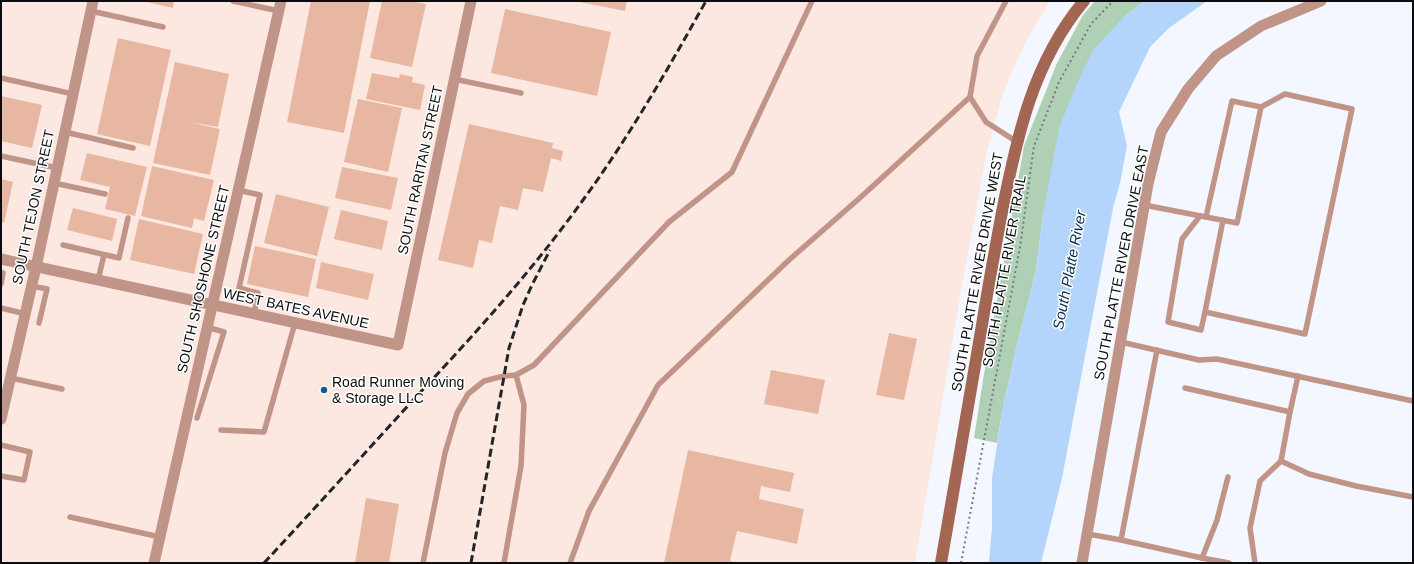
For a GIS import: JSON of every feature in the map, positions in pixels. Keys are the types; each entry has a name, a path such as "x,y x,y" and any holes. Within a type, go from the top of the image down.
{"street":[{"name":"SOUTH RARITAN STREET","path":"398,345 471,1"},
{"name":"SOUTH PLATTE RIVER DRIVE WEST","path":"941,563 989,283 1017,142 1025,111 1037,79 1063,29 1084,1"},
{"name":"SOUTH PLATTE RIVER DRIVE EAST","path":"1082,563 1144,205 1161,132 1188,89 1216,56 1261,26 1321,1"},
{"name":"SOUTH TEJON STREET","path":"1,418 9,379 26,314 92,6"},
{"name":"SOUTH SHOSHONE STREET","path":"154,563 280,6"},
{"name":"WEST BATES AVENUE","path":"1,259 398,345"}],"lane":[{"path":"233,1 280,6"},
{"path":"423,563 445,453 457,413 468,394 484,381 504,376 516,375 534,366 669,222 732,172 812,1"},
{"path":"570,563 589,511 658,385 789,260 862,196 970,97 977,56 1006,1"},
{"path":"92,6 163,27"},
{"path":"1,78 73,94"},
{"path":"454,79 521,93"},
{"path":"1205,312 1305,334 1352,108 1285,94 1261,107 1232,101 1203,216 1182,240 1168,322 1201,330 1223,220"},
{"path":"970,97 986,122 1017,142"},
{"path":"1144,205 1237,223 1261,107"},
{"path":"64,132 133,148"},
{"path":"1,156 57,168"},
{"path":"54,183 105,194"},
{"path":"238,190 260,195 239,288 258,293 254,314"},
{"path":"63,245 119,258 128,218"},
{"path":"98,280 104,255"},
{"path":"1,284 3,273"},
{"path":"32,286 47,289 39,323"},
{"path":"1,308 26,314"},
{"path":"222,430 264,432 295,323"},
{"path":"198,418 224,332 207,327"},
{"path":"1121,342 1199,360 1217,359 1413,401"},
{"path":"1121,540 1157,350"},
{"path":"504,563 521,466 524,405 516,375"},
{"path":"1255,563 1250,528 1260,481 1280,461 1298,376"},
{"path":"9,379 62,389"},
{"path":"1185,388 1290,412"},
{"path":"1,445 30,452 24,480 1,476"},
{"path":"1280,461 1309,474 1356,486 1413,497"},
{"path":"1202,558 1217,520 1228,477"},
{"path":"70,517 160,537"},
{"path":"1088,534 1229,563"}],"path":[{"name":"SOUTH PLATTE RIVER TRAIL","path":"961,563 1020,247 1034,146 1059,82 1091,24 1113,1"}],"shaded area":[{"path":"1,1 1050,1 1029,36 1013,69 1000,103 987,152 963,279 915,563 1,563"}],"green space":[{"path":"1095,1 1144,1 1122,19 1043,214 1036,271 1016,349 1002,412 997,443 974,438 1024,146 1057,63 1083,15"}],"water":[{"name":"South Platte River","path":"1144,1 1207,1 1169,28 1150,47 1119,112 1127,146 1120,183 1113,208 1062,478 1041,563 989,563 992,528 992,478 1002,412 1036,271 1043,214 1059,128 1075,88 1093,50 1122,19"}],"building":[{"path":"143,1 174,1 173,8"},
{"path":"311,1 370,1 344,133 287,122"},
{"path":"382,1 410,1 426,4 412,67 370,58"},
{"path":"575,1 627,1 625,11"},
{"path":"505,9 611,32 597,96 491,73"},
{"path":"118,38 171,50 150,146 97,134"},
{"path":"175,62 229,74 218,127 188,122 220,129 210,175 153,163"},
{"path":"372,73 399,78 400,74 413,77 412,82 425,85 420,110 366,99"},
{"path":"1,96 42,105 32,148 1,141"},
{"path":"358,99 402,108 388,172 344,162"},
{"path":"469,124 553,143 552,148 563,151 561,161 551,158 543,192 523,188 518,210 500,206 492,243 479,240 473,268 438,260"},
{"path":"87,153 147,167 135,216 105,209 110,187 80,180"},
{"path":"152,166 214,180 204,221 194,218 192,228 141,216"},
{"path":"342,167 398,178 391,210 335,198"},
{"path":"1,179 13,182 4,223 1,222"},
{"path":"276,194 329,207 317,256 264,243"},
{"path":"73,208 117,219 112,241 67,230"},
{"path":"341,210 388,221 382,250 334,239"},
{"path":"139,219 203,234 194,274 130,260"},
{"path":"255,246 316,259 308,297 247,284"},
{"path":"321,262 374,274 368,300 316,288"},
{"path":"889,333 917,339 904,400 876,395"},
{"path":"771,370 825,380 818,414 764,404"},
{"path":"688,450 794,473 790,492 761,486 759,499 804,509 797,544 737,531 730,561 737,563 664,563"},
{"path":"366,498 399,504 389,563 355,563"}],"railway":[{"path":"264,563 481,326 544,252 583,200 616,152 663,77 706,1"},
{"path":"471,563 509,348 523,305 550,250"}],"place":[{"name":"Road Runner Moving & Storage LLC","path":"324,390"}]}
